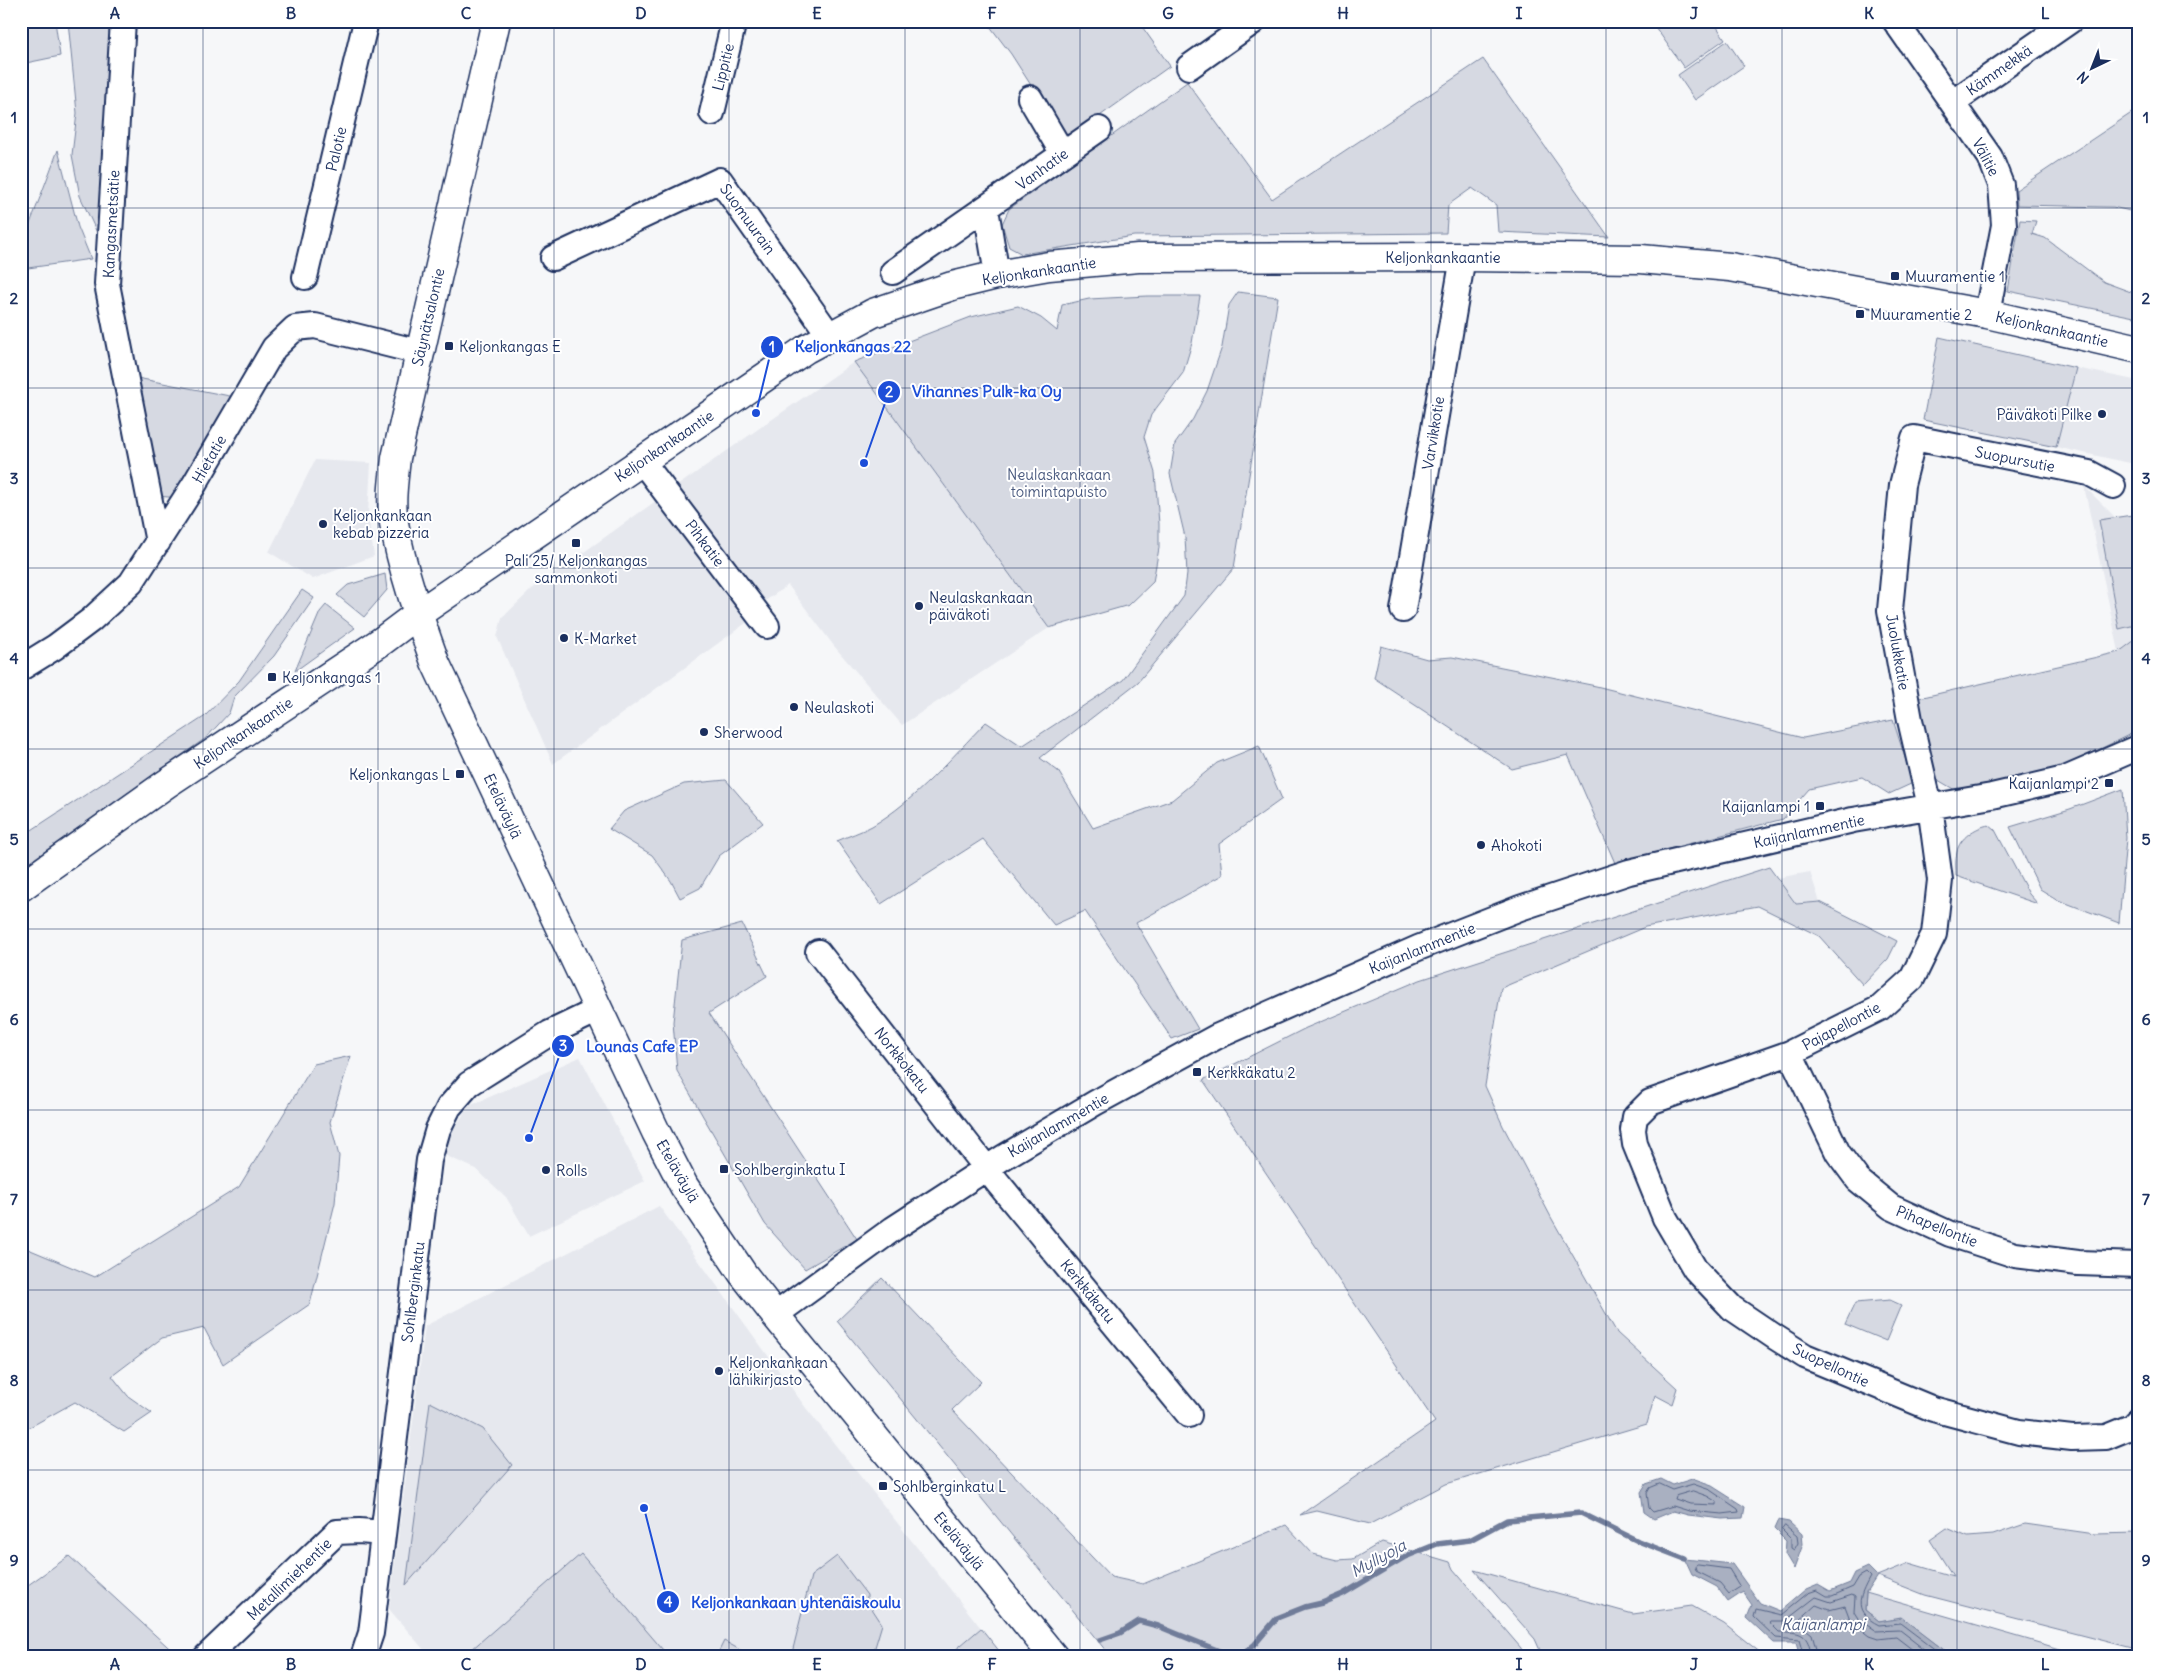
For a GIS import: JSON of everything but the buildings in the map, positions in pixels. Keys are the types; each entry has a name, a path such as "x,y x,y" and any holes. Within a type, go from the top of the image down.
{"main road":[{"name":"Säynätsalontie","path":"418,614 394,522 392,497 396,458 496,21"},
{"name":"Keljonkankaantie","path":"21,887 166,784 382,641 418,614 806,349 873,313 952,286 1049,266 1138,258 1463,256 1641,259 1730,267 1987,314 2139,349"},
{"name":"Eteläväylä","path":"418,614 435,662 598,1010 684,1186 743,1274 775,1315 1054,1657"}],"street":[{"name":"Kangasmetsätie","path":"124,21 107,284 158,542"},
{"name":"Palotie","path":"305,277 366,21"},
{"name":"Lippitie","path":"712,113 734,21"},
{"path":"1189,67 1254,21"},
{"name":"Välitie","path":"1895,21 1990,157 2001,185 2004,225 1987,314"},
{"name":"Kämmekkä","path":"1953,102 2070,21"},
{"path":"1030,98 1063,154"},
{"name":"Vanhatie","path":"893,272 1099,129"},
{"name":"Suomuurain","path":"553,258 720,180 820,318 830,336"},
{"path":"986,209 998,275"},
{"name":"Varvikkotie","path":"1403,610 1463,256"},
{"name":"Hietatie","path":"21,668 62,642 91,620 131,583 158,542 274,348 295,328 315,326 419,352"},
{"name":"Suopursutie","path":"1914,438 2089,474 2113,486"},
{"name":"Juolukkatie","path":"1914,438 1902,485 1890,610 1910,720 1930,806"},
{"name":"Pihkatie","path":"642,461 767,626"},
{"name":"Kaijanlammentie","path":"775,1315 893,1229 986,1168 1095,1103 1216,1037 1418,948 1502,915 1629,872 1843,823 1992,796 2065,779 2139,747"},
{"name":"Pajapellontie","path":"1650,1102 1790,1053 1880,1008 1912,979 1934,934 1940,880 1930,806"},
{"name":"Norkkokatu","path":"818,952 986,1168"},
{"name":"Sohlberginkatu","path":"363,1657 372,1633 429,1160 438,1129 449,1107 469,1084 550,1033 598,1010"},
{"name":"Pihapellontie","path":"1790,1053 1838,1153 1858,1180 1891,1207 1950,1234 2015,1255 2078,1263 2139,1265"},
{"name":"Suopellontie","path":"1650,1102 1635,1117 1632,1130 1635,1144 1665,1218 1695,1269 1732,1308 1775,1337 1805,1356 1933,1409 2019,1432 2072,1438 2106,1437 2133,1426 2139,1420"},
{"name":"Kerkkäkatu","path":"986,1168 1189,1414"},
{"name":"Metallimiehentie","path":"206,1657 336,1532 383,1533"}],"shaded area":[{"path":"854,362 1049,628 902,725 834,646 788,585 765,601 677,486"},
{"name":"Päiväkoti Pilke","path":"2076,368 2139,381 2139,465 2056,447"},
{"path":"315,460 371,463 368,515 374,556 313,579 269,552"},
{"path":"2084,486 2115,517 2139,514 2139,637 2119,652"},
{"path":"660,498 750,620 553,764 497,637 502,618 532,589"},
{"path":"1810,872 1820,902 1796,904 1777,878"},
{"path":"580,1057 645,1181 529,1236 506,1197 476,1169 442,1154 453,1130 469,1106"},
{"path":"659,1206 806,1408 981,1628 947,1657 430,1657 389,1609 425,1326"}],"green space":[{"path":"21,21 55,21 60,56 21,64"},
{"path":"68,21 110,21 104,248 80,196 72,155 77,113"},
{"path":"986,21 1138,21 1170,66 1066,140 1011,54"},
{"path":"1651,21 1713,21 1725,39 1684,68"},
{"path":"1727,41 1744,66 1695,100 1678,75"},
{"path":"1483,59 1609,237 1498,232 1496,205 1472,188 1448,205 1446,233 1134,236 1022,254 1009,247 1002,224 1009,209 1187,82 1272,199"},
{"path":"2139,108 2139,218 2130,211 2113,207 2017,205 2016,190"},
{"path":"58,150 78,227 91,259 21,269 21,230 28,229"},
{"path":"2020,220 2036,221 2032,234 2045,238 2104,282 2139,295 2139,318 2008,291"},
{"path":"1238,292 1278,297 1234,568 1138,682 1040,758 1058,771 1093,828 1172,800 1217,763 1259,746 1282,799 1219,844 1222,875 1136,923 1198,1029 1172,1039 1085,911 1054,925 983,839 881,904 837,841 872,826 888,816 932,778 986,722 1022,746 1123,680 1184,596 1187,574 1185,537 1170,474 1175,444 1193,419 1207,391 1222,347 1229,305"},
{"name":"Neulaskankaan toimintapuisto","path":"1200,296 1192,343 1183,373 1151,415 1144,437 1155,473 1159,524 1159,548 1153,582 1129,605 1049,628 854,362 971,317 1018,306 1041,318 1057,331 1062,305 1089,299"},
{"path":"1939,337 2076,368 2056,447 1923,420"},
{"path":"132,377 240,398 181,498 156,496"},
{"path":"2139,514 2139,624 2119,629 2099,520"},
{"path":"385,574 387,590 364,617 337,595 348,585"},
{"path":"302,590 314,598 274,656 234,697 229,713 206,738 21,868 21,837 204,717 239,681"},
{"path":"326,605 355,628 295,671 320,612"},
{"path":"2139,637 2139,730 2059,769 1955,790 1933,777 1919,698 2119,652"},
{"path":"1381,646 1427,659 1452,657 1596,686 1803,738 1893,720 1913,783 1889,794 1862,777 1809,789 1783,819 1615,863 1568,755 1512,769 1374,678"},
{"path":"726,780 763,823 719,856 700,888 680,898 671,881 652,855 609,829 624,811 684,784"},
{"path":"2123,789 2126,838 2119,923 2058,900 2040,889 2010,827 2070,809"},
{"path":"1989,825 1995,830 2029,894 2038,904 1956,876 1956,855 1961,842 1969,834"},
{"path":"1769,867 1796,904 1820,902 1897,941 1888,959 1863,985 1819,936 1758,906 1645,927 1501,988 1485,1086 1503,1126 1552,1219 1617,1333 1677,1388 1672,1404 1655,1395 1647,1424 1446,1484 1370,1524 1317,1511 1300,1515 1435,1422 1203,1080 1306,1028 1420,980"},
{"path":"742,924 767,976 709,1013 857,1239 805,1269 765,1224 677,1071 673,1022 682,940"},
{"path":"351,1056 330,1122 339,1156 335,1203 310,1304 223,1364 204,1328 162,1338 112,1376 128,1396 152,1413 124,1432 75,1402 21,1432 21,1246 95,1277 239,1187 314,1064"},
{"path":"882,1278 981,1382 952,1410 1111,1577 1143,1584 1286,1525 1313,1554 1337,1560 1353,1559 1382,1542 1450,1562 1453,1569 1521,1648 1524,1657 1111,1657 837,1321"},
{"path":"1890,1300 1901,1305 1886,1341 1845,1324 1855,1303"},
{"path":"430,1402 483,1429 512,1465 406,1585"},
{"path":"2025,1524 2095,1534 2139,1533 2139,1650 1925,1595 1877,1576 1909,1563 1953,1576 1930,1540 1947,1528 1968,1537 1993,1535"},
{"path":"581,1554 669,1657 463,1657"},
{"path":"69,1556 179,1657 21,1657 21,1590"},
{"path":"837,1556 867,1595 867,1601 882,1624 873,1654 875,1657 791,1657 811,1576"},
{"path":"1474,1570 1633,1614 1692,1606 1724,1624 1766,1657 1543,1657 1535,1639"},
{"path":"1866,1593 2088,1657 1964,1657 1944,1650 1901,1618 1879,1621 1865,1610"},
{"path":"981,1628 1004,1657 947,1657"},
{"path":"724,1641 753,1657 716,1657"}],"water":[{"path":"1661,1479 1673,1485 1692,1479 1712,1486 1745,1507 1743,1518 1722,1519 1688,1515 1673,1511 1654,1519 1644,1512 1641,1492 1646,1484"},
{"path":"1778,1520 1789,1522 1802,1534 1803,1544 1794,1569 1785,1554 1786,1541 1774,1529"},
{"name":"Kaijanlampi","path":"1685,1559 1732,1564 1760,1603 1780,1611 1806,1589 1818,1584 1830,1591 1850,1583 1855,1573 1868,1567 1877,1576 1866,1593 1865,1610 1879,1621 1901,1617 1944,1650 1964,1657 1800,1657 1796,1643 1774,1643 1747,1618 1752,1605 1743,1592 1728,1602 1717,1587 1692,1574"}],"waterway":[{"name":"Myllyoja","path":"1100,1640 1120,1633 1139,1621 1158,1626 1229,1655 1242,1655 1255,1644 1277,1618 1343,1594 1405,1557 1437,1544 1470,1540 1507,1520 1581,1513 1638,1541 1685,1559"},
{"name":"Myllyoja","path":"153,1657 157,1653 168,1657"}],"place":[{"name":"Muuramentie 1","path":"1895,276"},
{"name":"Muuramentie 2","path":"1860,314"},
{"name":"Keljonkangas E","path":"449,346"},
{"name":"Keljonkangas 22","path":"756,413"},
{"name":"Päiväkoti Pilke","path":"2102,414"},
{"name":"Vihannes Pulk-ka Oy","path":"864,463"},
{"name":"Keljonkankaan kebab pizzeria","path":"323,524"},
{"name":"Pali 25/ Keljonkangas sammonkoti","path":"576,543"},
{"name":"Neulaskankaan päiväkoti","path":"919,606"},
{"name":"K-Market","path":"564,638"},
{"name":"Keljonkangas 1","path":"272,677"},
{"name":"Neulaskoti","path":"794,707"},
{"name":"Sherwood","path":"704,732"},
{"name":"Keljonkangas L","path":"460,774"},
{"name":"Kaijanlampi 2","path":"2109,783"},
{"name":"Kaijanlampi 1","path":"1820,806"},
{"name":"Ahokoti","path":"1481,845"},
{"name":"Kerkkäkatu 2","path":"1197,1072"},
{"name":"Lounas Cafe EP","path":"529,1138"},
{"name":"Sohlberginkatu I","path":"724,1169"},
{"name":"Rolls","path":"546,1170"},
{"name":"Keljonkankaan lähikirjasto","path":"719,1371"},
{"name":"Sohlberginkatu L","path":"883,1486"},
{"name":"Keljonkankaan yhtenäiskoulu","path":"644,1508"}]}
